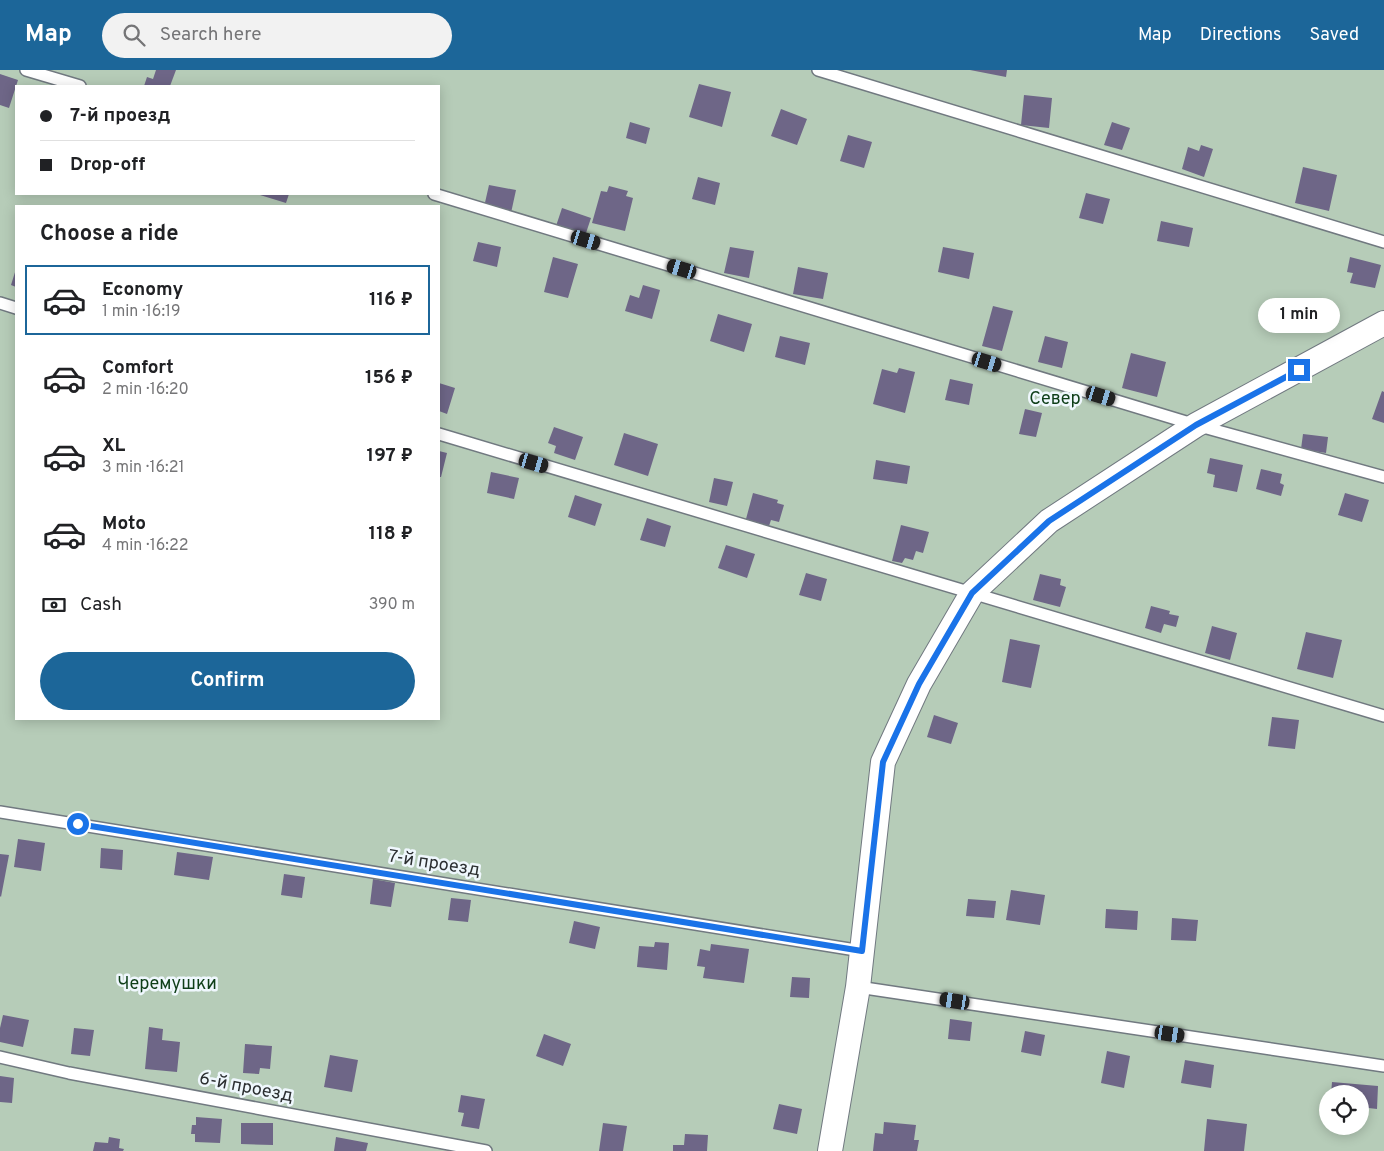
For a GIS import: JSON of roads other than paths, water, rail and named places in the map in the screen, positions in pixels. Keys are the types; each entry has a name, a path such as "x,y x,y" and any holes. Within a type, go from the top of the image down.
{"street":[{"path":"830,1151 858,986 883,762 919,684 972,593 1049,521 1196,425 1384,323"}],"lane":[{"path":"26,70 77,85"},
{"path":"818,70 1384,242"},
{"path":"437,195 1196,425 1384,477"},
{"path":"0,304 15,308"},
{"path":"440,434 1384,716"},
{"name":"7-й проезд","path":"0,812 862,951"},
{"path":"858,986 1384,1066"},
{"name":"6-й проезд","path":"0,1057 69,1073 486,1151"}],"park label":[{"name":"Север","path":"1055,399"},
{"name":"Черемушки","path":"167,984"}]}
